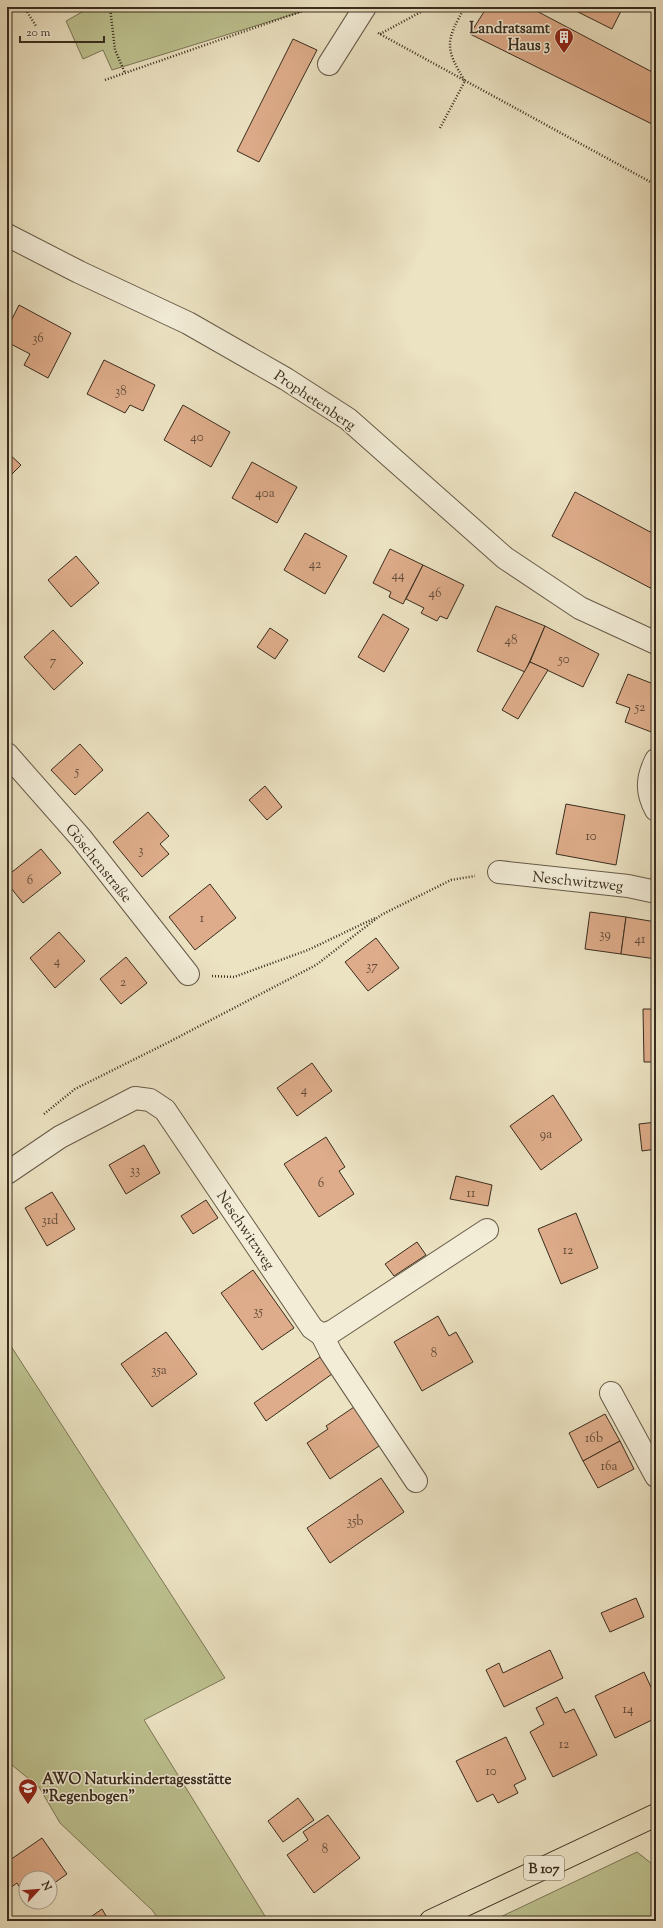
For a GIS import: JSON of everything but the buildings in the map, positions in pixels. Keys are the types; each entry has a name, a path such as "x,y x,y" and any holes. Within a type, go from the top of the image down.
{"main road":[{"name":"B 107","path":"431,1921 656,1815"}],"street":[{"path":"329,64 361,14"},
{"name":"Prophetenberg","path":"7,235 79,272 188,323 292,382 348,419 505,558 580,608 656,644"},
{"name":"Göschenstraße","path":"7,754 81,838 188,974"},
{"path":"656,760 650,773 649,798 656,810"},
{"name":"Neschwitzweg","path":"499,872 628,886 656,892"},
{"name":"Neschwitzweg","path":"7,1173 60,1137 135,1098 150,1100 165,1110 312,1328 322,1335"},
{"path":"416,1481 331,1353 322,1335 333,1330 487,1230"},
{"path":"611,1393 656,1476"}],"path":[{"path":"24,7 36,26"},
{"path":"110,7 115,50 124,74"},
{"path":"105,80 314,7"},
{"path":"380,34 430,7"},
{"path":"465,7 453,29 450,50 455,65 465,81"},
{"path":"361,14 380,34 656,185"},
{"path":"440,128 465,81"},
{"path":"234,977 308,950 452,880 499,872"},
{"path":"41,1117 75,1089 176,1039 316,965 381,915"}],"green space":[{"path":"91,7 317,7 112,70 103,50 83,59 66,21"},
{"path":"7,1340 225,1678 144,1720 268,1921 159,1921 153,1911 60,1823 39,1787 7,1761"},
{"path":"637,1852 656,1867 656,1921 492,1921"}],"place":[{"name":"Landratsamt Haus 3","path":"564,54"},
{"name":"AWO Naturkindertagesstätte \"Regenbogen\"","path":"28,1805"}]}
